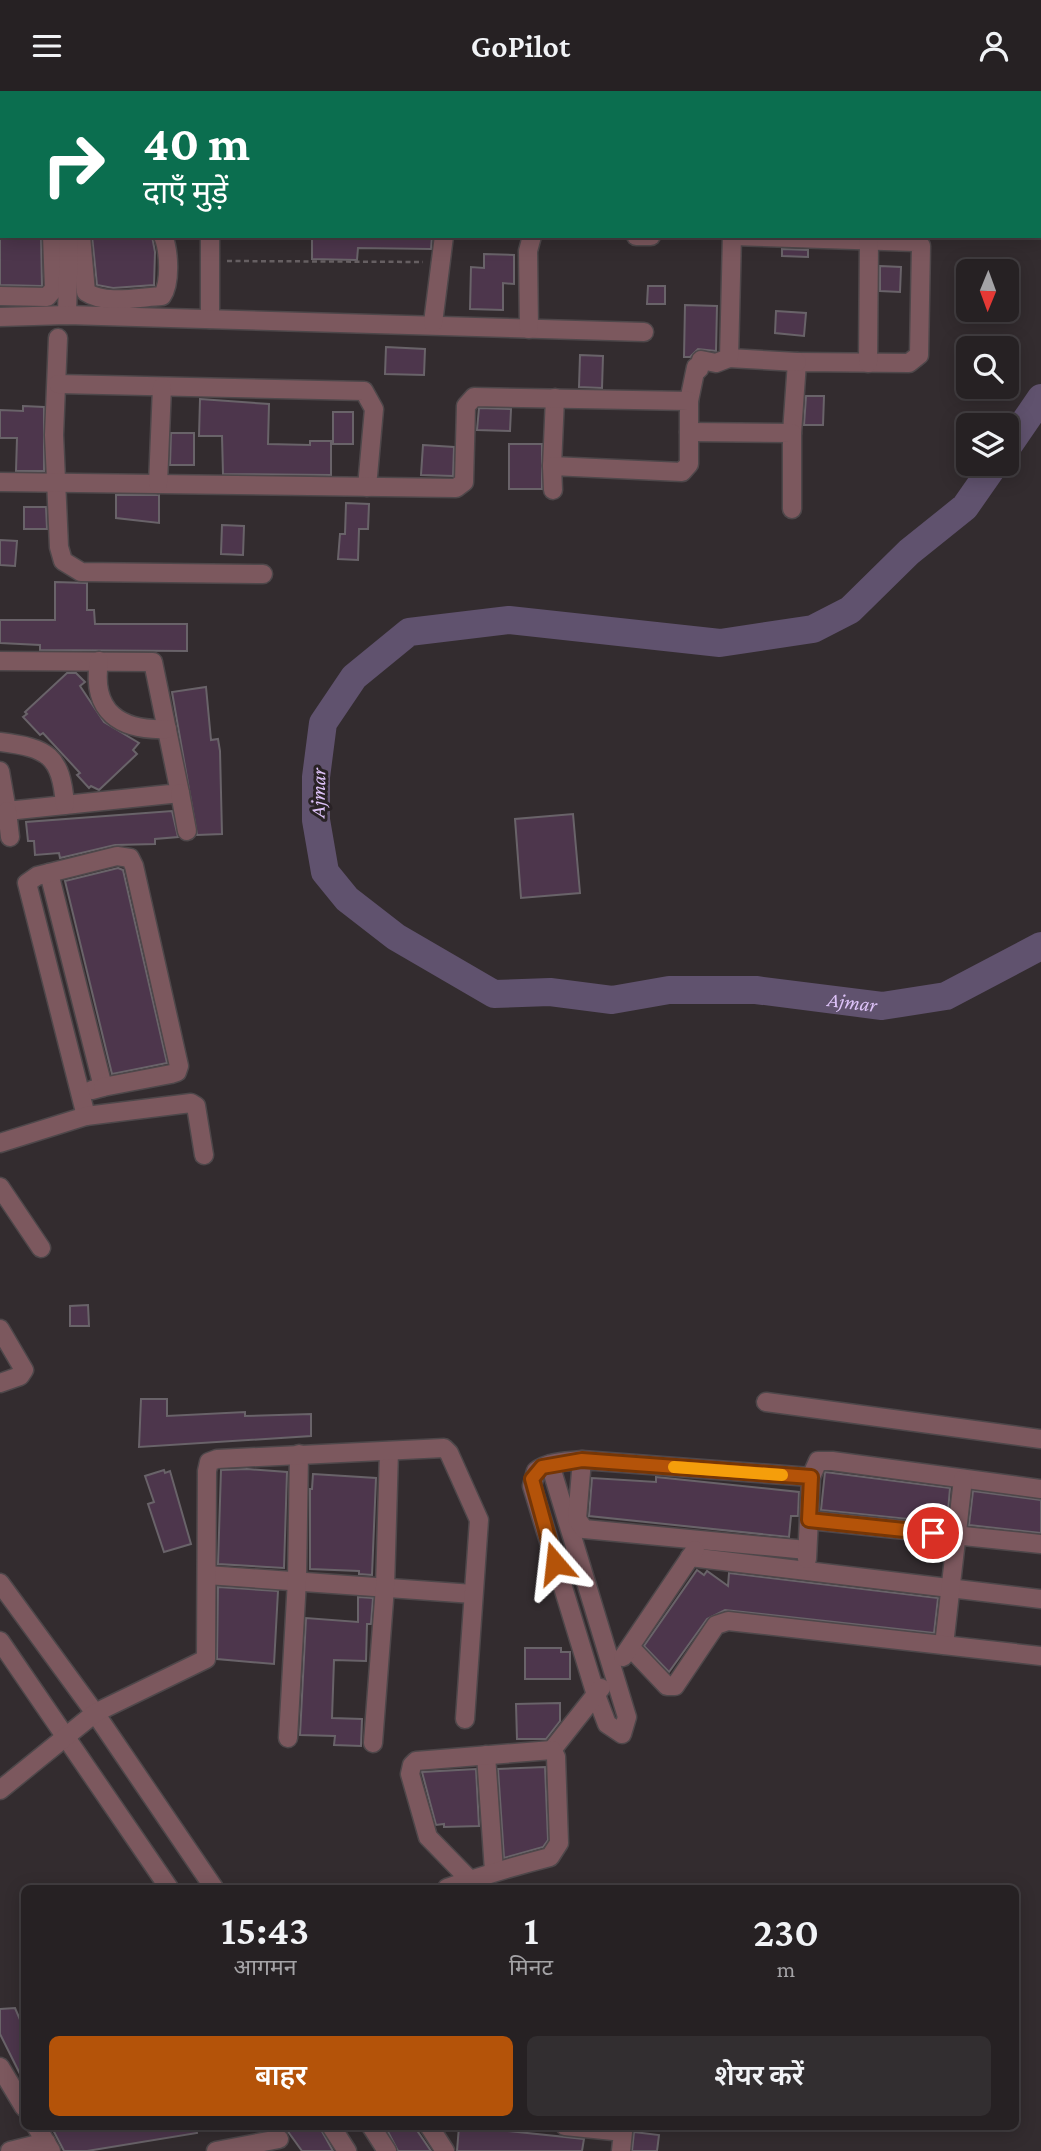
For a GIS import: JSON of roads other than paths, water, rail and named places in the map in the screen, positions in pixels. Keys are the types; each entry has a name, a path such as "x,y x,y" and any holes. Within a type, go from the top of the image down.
{"street":[{"path":"0,296 47,296 54,289 52,238"},
{"path":"67,315 69,238"},
{"path":"81,238 86,292 92,297 114,299 162,296 166,291 167,254 163,238"},
{"path":"209,238 210,319"},
{"path":"433,323 444,238"},
{"path":"529,329 528,251 531,238"},
{"path":"729,358 732,238"},
{"path":"552,465 682,472 689,464 689,401 696,367 699,369 701,360 716,363 729,358 797,362 909,363 919,355 921,246 915,241 800,238"},
{"path":"868,363 869,240"},
{"path":"0,317 67,315 433,323 644,332"},
{"path":"58,338 54,435 59,547 62,561 81,572 263,574"},
{"path":"792,509 792,433 797,362"},
{"path":"58,384 364,391 374,409 367,487"},
{"path":"158,484 162,387"},
{"path":"0,482 456,488 464,482 466,406 474,397 689,401"},
{"path":"553,490 555,398"},
{"path":"689,432 792,433"},
{"path":"0,660 153,662 187,831"},
{"path":"99,661 96,679 98,695 107,709 132,727 167,729"},
{"path":"0,743 38,749 52,760 62,776 65,805"},
{"path":"0,771 10,837"},
{"path":"6,811 180,793"},
{"path":"79,1093 177,1072 179,1066 130,857 117,856 37,876 27,883 79,1093 86,1116"},
{"path":"49,873 103,1087"},
{"path":"169,1074 175,1095"},
{"path":"0,1143 86,1116 191,1103 196,1106 204,1155"},
{"path":"0,1187 41,1248"},
{"path":"0,1329 23,1370 20,1376 0,1383"},
{"path":"766,1402 1041,1439"},
{"path":"0,1790 95,1713 206,1659 209,1462 217,1459 444,1448 480,1520 465,1719"},
{"path":"373,1743 385,1587 389,1451"},
{"path":"288,1738 297,1580 299,1454"},
{"path":"550,1464 627,1717 622,1734 607,1724 596,1695 547,1536 532,1479 536,1471 550,1464 582,1460 811,1477"},
{"path":"582,1460 577,1519 579,1527 807,1550"},
{"path":"806,1570 811,1477 818,1461 1041,1489"},
{"path":"944,1645 963,1479"},
{"path":"809,1520 1041,1544"},
{"path":"547,1536 570,1530"},
{"path":"470,1880 428,1837 410,1769 416,1761 552,1750 613,1672 701,1541"},
{"path":"690,1557 1041,1599"},
{"path":"207,1575 473,1594"},
{"path":"0,1583 95,1713 212,1885"},
{"path":"630,1647 667,1686 674,1686 716,1625 727,1621 1041,1656"},
{"path":"0,1641 167,1885"},
{"path":"456,1885 494,1871 550,1857 558,1848 556,1757 552,1750"},
{"path":"486,1755 494,1871"},
{"path":"0,2067 21,2102"},
{"path":"334,2130 347,2151"},
{"path":"374,2130 387,2151"},
{"path":"432,2130 445,2151"},
{"path":"604,2130 623,2132 621,2151"},
{"path":"10,2151 44,2140"},
{"path":"216,2151 282,2147"}],"waterway":[{"name":"Ajmar","path":"1019,430 1041,398"},
{"name":"Ajmar","path":"987,476 965,507 909,552 850,610 813,629 720,643 509,620 409,632 354,677 323,723 316,777 316,820 325,872 347,899 396,937 494,994 550,992 612,1000 669,990 756,990 882,1006 946,996 1041,946"}]}
